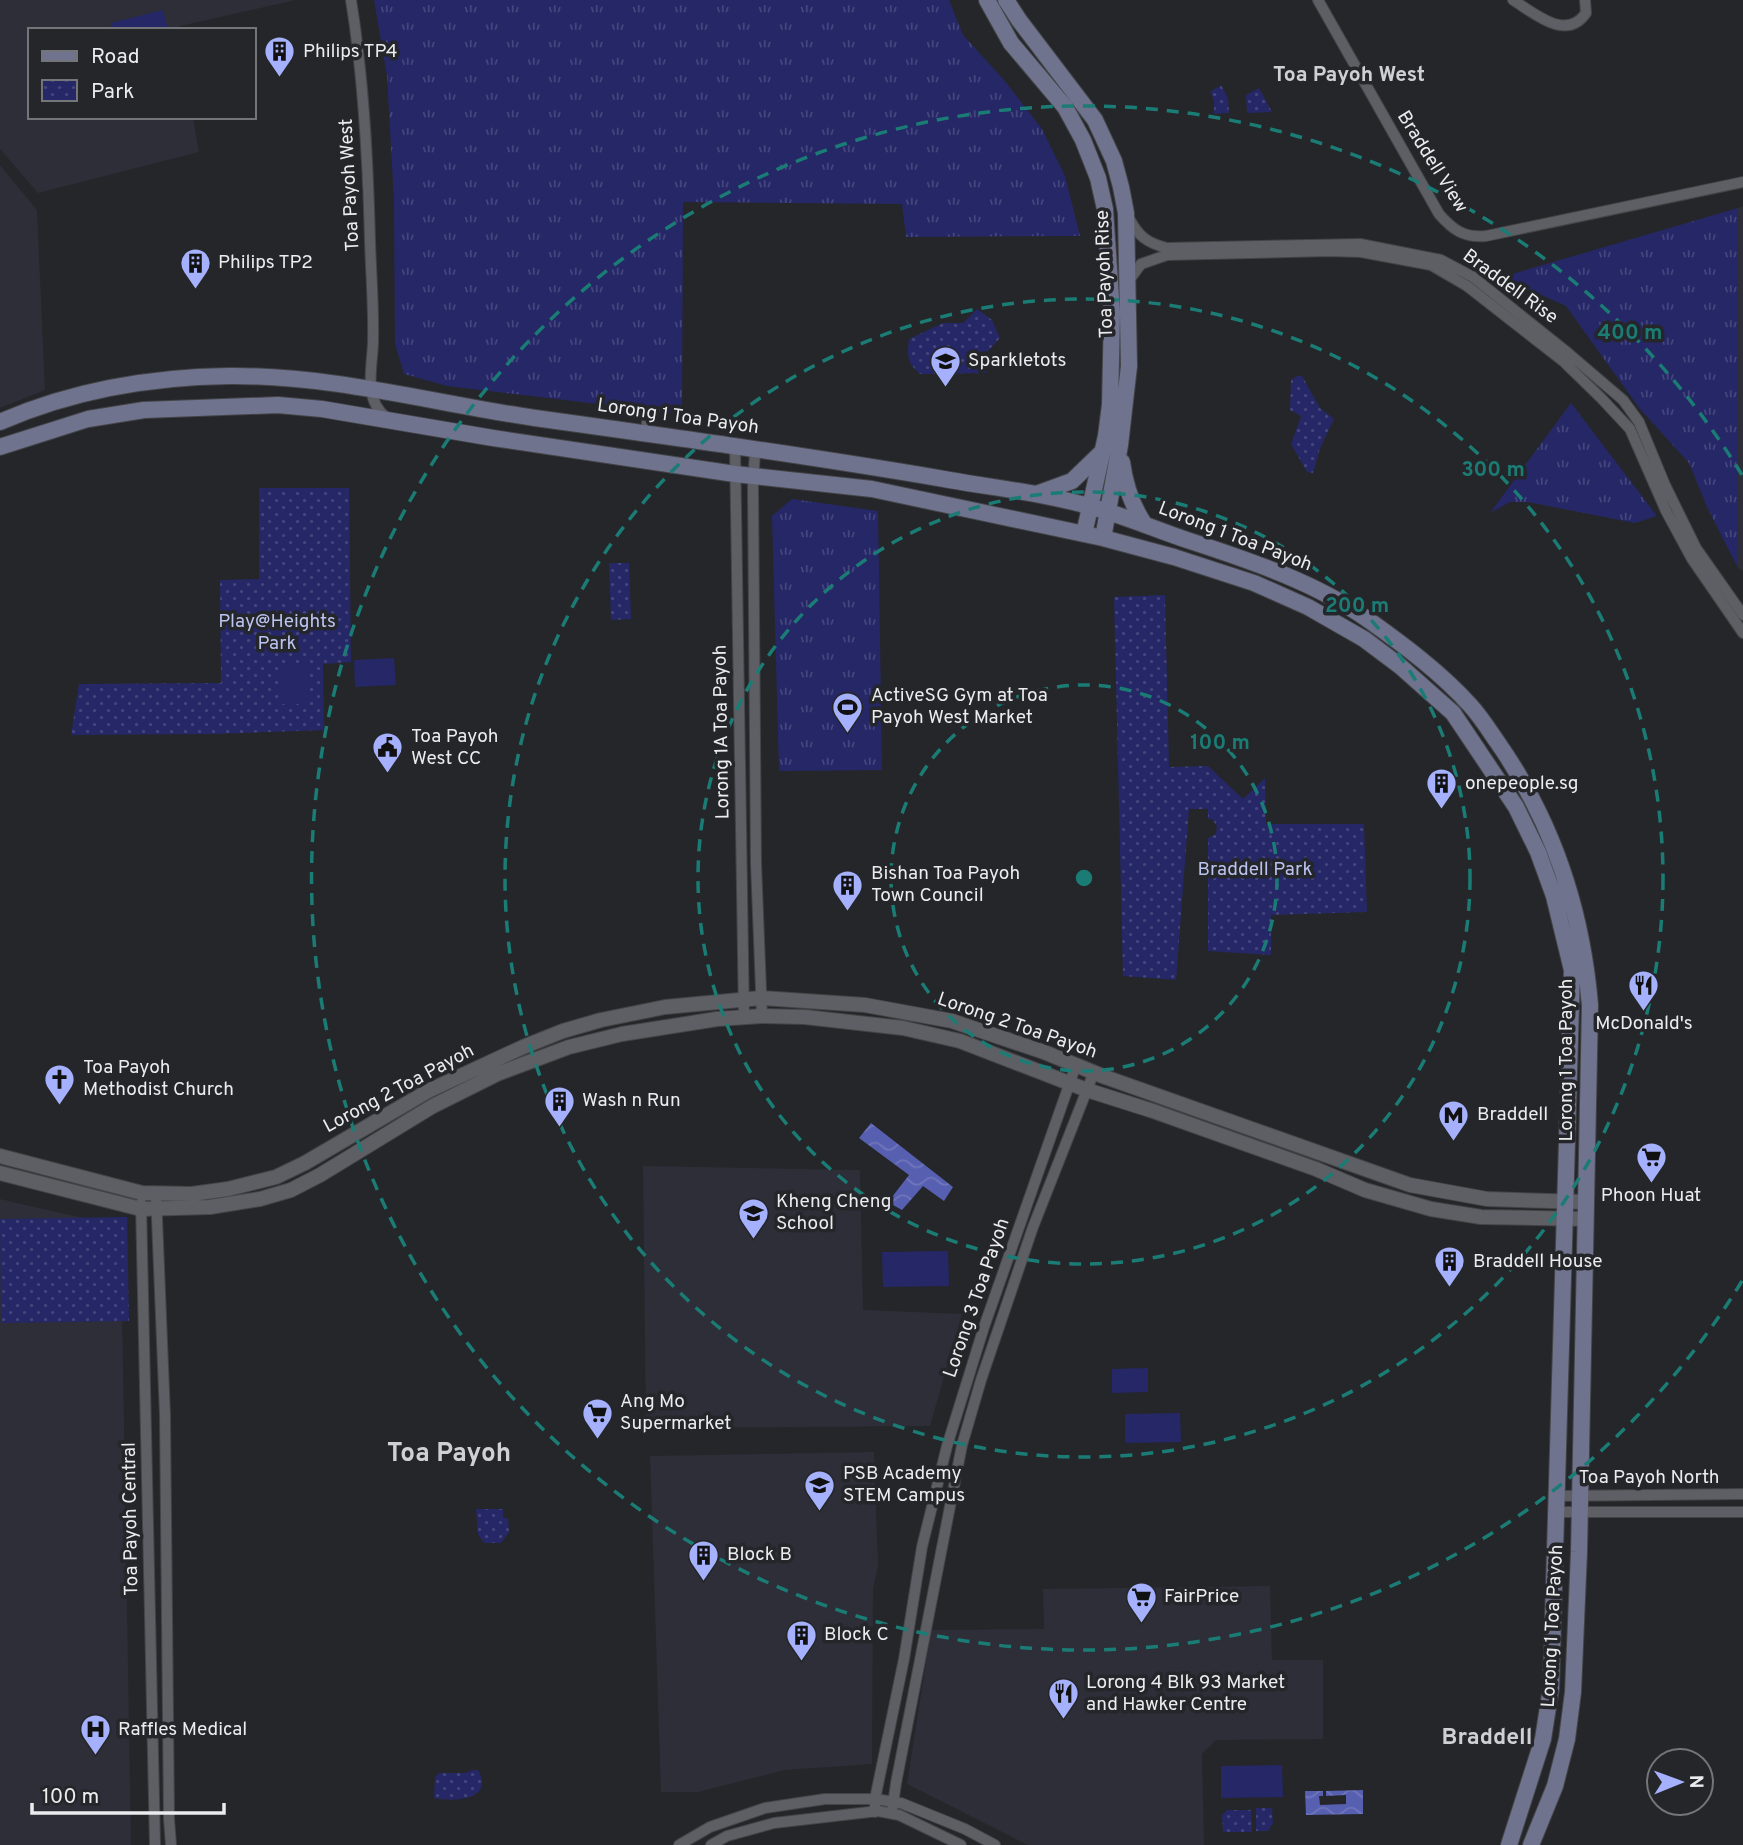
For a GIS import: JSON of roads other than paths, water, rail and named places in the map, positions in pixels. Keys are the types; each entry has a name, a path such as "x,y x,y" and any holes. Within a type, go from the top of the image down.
{"main road":[{"name":"Toa Payoh Rise","path":"987,0 1011,43 1065,107 1098,178 1107,222 1111,313 1110,405 1092,506 1084,534"},
{"name":"Toa Payoh Rise","path":"1006,0 1095,120 1114,161 1126,213 1129,366 1110,512 1103,538"},
{"name":"Lorong 1 Toa Payoh","path":"0,422 38,405 133,382 231,376 323,381 526,417 647,426 736,447 1037,494 1110,512 1278,573 1322,593 1364,617 1424,662 1471,705 1533,799 1562,862 1579,920 1587,965 1590,1005 1580,1512 1573,1692 1567,1739 1555,1786 1531,1845"},
{"path":"322,409 330,395 323,381"},
{"name":"Lorong 1 Toa Payoh","path":"0,447 88,419 144,410 278,405 322,409 735,474 872,489 1103,538 1254,583 1308,607 1364,639 1400,666 1453,713 1516,807 1538,852 1554,896 1572,970 1551,1688 1543,1739 1509,1845"},
{"path":"1120,445 1126,487 1136,511 1146,525"},
{"path":"1037,494 1072,481 1103,451"},
{"path":"1516,807 1529,806 1533,799"}],"street":[{"name":"Toa Payoh West","path":"351,0 361,70 367,158 373,321 370,389"},
{"name":"Braddell View","path":"1318,0 1439,214 1462,235 1471,238 1486,236 1743,182"},
{"path":"1513,0 1550,24 1563,26 1581,21 1586,13 1585,0"},
{"name":"Braddell Rise","path":"1126,213 1149,243 1167,248 1360,244 1431,265 1468,286 1563,361 1619,415 1630,429 1666,511 1692,559 1743,633"},
{"name":"Braddell Rise","path":"1127,283 1141,264 1167,255 1329,251 1381,251 1441,260 1473,277 1623,400 1639,422 1665,485 1696,548 1743,615"},
{"path":"372,370 377,380 389,392"},
{"path":"370,389 376,407 389,420"},
{"name":"Lorong 1A Toa Payoh","path":"736,447 744,1017"},
{"name":"Lorong 1A Toa Payoh","path":"755,450 753,476 757,871 762,1016"},
{"path":"742,871 757,871"},
{"name":"Lorong 2 Toa Payoh","path":"0,1156 149,1201 228,1189 275,1177 305,1163 428,1091 564,1031 601,1020 665,1007 761,998 847,1003 926,1014 1016,1042 1410,1185 1487,1199 1586,1202"},
{"name":"Lorong 2 Toa Payoh","path":"0,1172 149,1201 210,1208 235,1204 291,1190 433,1106 497,1074 569,1047 644,1030 744,1017 805,1017 924,1032 960,1041 1087,1090 1316,1169 1365,1190 1431,1209 1481,1217 1585,1219"},
{"name":"Lorong 3 Toa Payoh","path":"875,1812 875,1799 904,1659 922,1547 947,1446 975,1356 1076,1065"},
{"name":"Lorong 3 Toa Payoh","path":"892,1812 962,1445 1033,1227 1094,1072"},
{"name":"Toa Payoh Central","path":"149,1201 155,1845"},
{"name":"Toa Payoh Central","path":"149,1201 165,1415 171,1845"},
{"name":"Toa Payoh North","path":"1555,1504 1579,1495 1743,1494"},
{"name":"Toa Payoh North","path":"1555,1504 1580,1512 1743,1512"},
{"path":"922,1547 941,1552"},
{"path":"679,1845 710,1827 765,1808 825,1799 893,1800 965,1829 995,1845"},
{"path":"710,1845 727,1836 774,1823 875,1812 892,1812 961,1845"}],"water":[{"path":"871,1123 953,1187 944,1201 923,1186 902,1210 893,1205 892,1197 909,1175 859,1138"},
{"path":"1363,1790 1363,1814 1306,1815 1305,1791 1323,1791 1323,1796 1319,1796 1320,1805 1346,1804 1346,1795 1326,1796 1326,1791"}],"place":[{"name":"Philips TP4","path":"280,79"},
{"name":"Philips TP2","path":"195,290"},
{"name":"Sparkletots","path":"945,388"},
{"name":"ActiveSG Gym at Toa Payoh West Market","path":"848,734"},
{"name":"Toa Payoh West CC","path":"388,775"},
{"name":"onepeople.sg","path":"1442,811"},
{"name":"Bishan Toa Payoh Town Council","path":"848,912"},
{"name":"McDonald's","path":"1644,1012"},
{"name":"Toa Payoh Methodist Church","path":"60,1106"},
{"name":"Wash n Run","path":"559,1128"},
{"name":"Braddell","path":"1454,1142"},
{"name":"Phoon Huat","path":"1651,1184"},
{"name":"Kheng Cheng School","path":"753,1240"},
{"name":"Braddell House","path":"1450,1289"},
{"name":"Ang Mo Supermarket","path":"597,1440"},
{"name":"PSB Academy STEM Campus","path":"820,1512"},
{"name":"Block B","path":"704,1582"},
{"name":"FairPrice","path":"1141,1624"},
{"name":"Block C","path":"801,1662"},
{"name":"Lorong 4 Blk 93 Market and Hawker Centre","path":"1063,1721"},
{"name":"Raffles Medical","path":"95,1757"}],"district":[{"name":"Toa Payoh West","path":"1349,75"},
{"name":"Toa Payoh","path":"449,1454"},
{"name":"Braddell","path":"1487,1738"}],"park label":[{"name":"Play@Heights Park","path":"277,633"},
{"name":"Braddell Park","path":"1255,870"}]}
